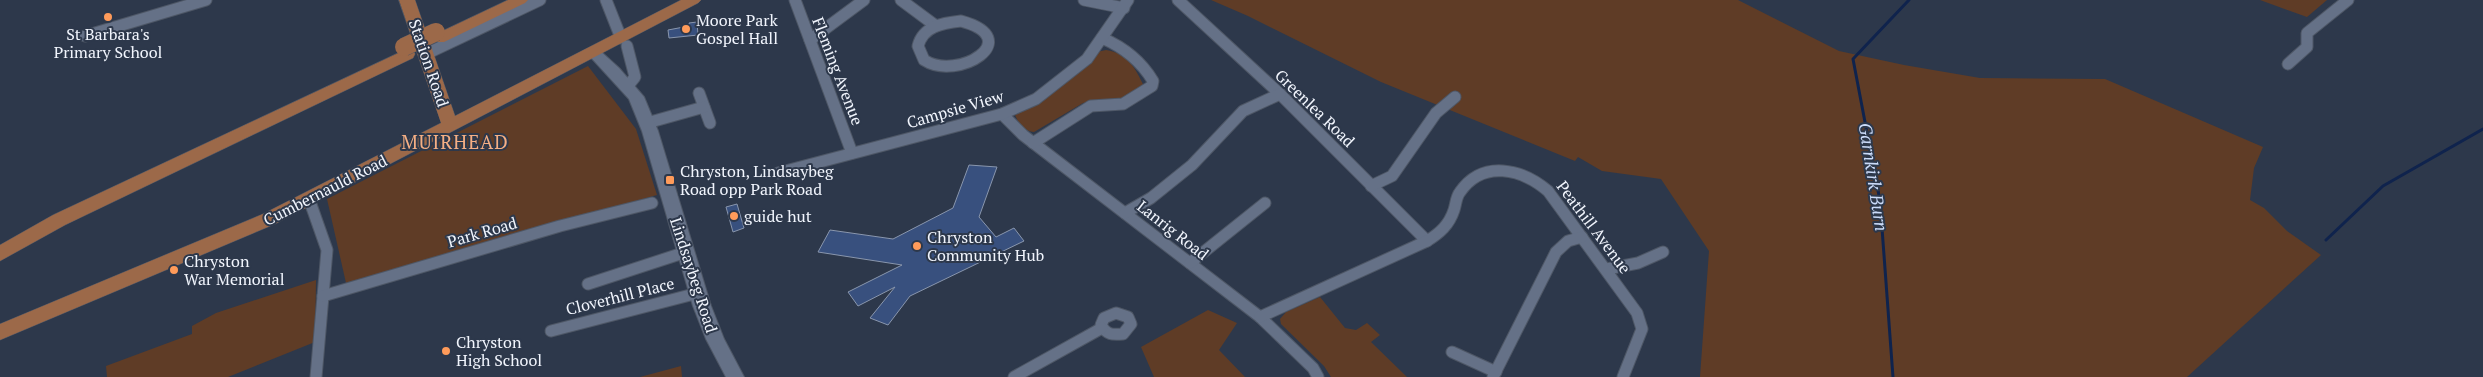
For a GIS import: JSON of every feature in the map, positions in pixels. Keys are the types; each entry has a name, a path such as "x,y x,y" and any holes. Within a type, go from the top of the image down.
{"main road":[{"name":"Station Road","path":"407,0 450,126"},
{"path":"0,254 68,216 437,35 502,0"},
{"path":"437,35 520,0"},
{"name":"Cumbernauld Road","path":"0,332 269,219 593,52 624,48 693,0"},
{"path":"0,242 232,126 406,50"},
{"name":"Lindsaybeg Road","path":"593,52 636,97 647,123 698,293 715,340 735,377"}],"street":[{"path":"85,36 206,0"},
{"path":"426,54 540,0"},
{"path":"606,0 635,77 627,87"},
{"name":"Fleming Avenue","path":"794,0 852,153"},
{"path":"810,40 864,0"},
{"path":"901,0 936,26"},
{"path":"1084,0 1126,4"},
{"name":"Greenlea Road","path":"1178,0 1280,94 1427,241"},
{"path":"2288,64 2307,47 2307,33 2348,0"},
{"name":"Campsie View","path":"778,173 1002,114 1036,99 1087,59 1126,4"},
{"path":"948,22 971,22 985,29 990,36 990,46 985,54 970,63 956,67 936,66 926,62 919,56 916,48 920,38 936,26 948,22"},
{"path":"1033,143 1091,106 1123,104 1152,86 1153,81 1149,73 1116,43 1102,38"},
{"path":"699,93 710,122"},
{"path":"1124,213 1151,198 1192,165 1243,111 1280,94"},
{"path":"1371,186 1392,176 1436,113 1455,97"},
{"path":"647,123 704,107"},
{"name":"Lanrig Road","path":"1002,114 1033,143 1260,317 1313,368 1318,377"},
{"name":"Peathill Avenue","path":"1260,317 1427,241 1441,233 1451,222 1459,193 1474,177 1492,172 1516,171 1531,178 1548,191 1607,269 1637,313 1642,329 1623,377"},
{"path":"309,199 326,250 316,377"},
{"name":"Park Road","path":"322,296 560,226 652,203"},
{"path":"1190,263 1265,203"},
{"path":"1451,352 1495,374 1556,252 1568,241 1582,237"},
{"path":"588,284 686,252"},
{"path":"1607,269 1638,262 1663,252"},
{"name":"Cloverhill Place","path":"551,331 698,293"},
{"path":"1014,377 1102,328"}],"shaded area":[{"path":"1211,0 1738,0 1839,51 1904,65 1980,78 2105,79 2263,147 2254,168 2250,200 2264,208 2287,231 2321,255 2187,377 1700,377 1709,251 1661,179 1602,171 1578,157 1575,161 1381,82 1248,16"},
{"path":"2260,0 2327,0 2307,17"},
{"path":"1106,50 1120,54 1130,62 1144,86 1124,98 1083,103 1034,132 1022,126 1015,115 1041,98 1097,52"},
{"path":"588,66 636,129 657,195 346,283 327,199"},
{"path":"316,280 315,342 228,377 107,377 106,366 192,334 192,326 216,313"},
{"path":"1320,297 1345,328 1356,330 1367,323 1380,335 1371,342 1407,377 1331,377 1324,366 1281,324 1280,319 1286,312"},
{"path":"1208,310 1237,323 1219,350 1245,377 1154,377 1141,347"},
{"path":"681,366 682,377 640,377"}],"building":[{"name":"Moore Park Gospel Hall","path":"697,22 698,35 669,38 668,30 689,26 689,23"},
{"name":"Chryston Community Hub","path":"969,165 997,167 979,217 996,237 1014,228 1024,241 910,296 888,325 870,318 895,287 858,306 848,292 902,265 818,252 830,230 893,239 953,208"},
{"name":"guide hut","path":"737,204 744,228 733,232 726,207"}],"waterway":[{"name":"Garnkirk Burn","path":"1893,377 1880,201 1853,59 1909,0"},
{"path":"2326,240 2383,186 2483,129"}],"place":[{"name":"St Barbara's Primary School","path":"108,17"},
{"name":"Moore Park Gospel Hall","path":"686,29"},
{"name":"Chryston, Lindsaybeg Road opp Park Road","path":"670,180"},
{"name":"guide hut","path":"734,216"},
{"name":"Chryston Community Hub","path":"917,246"},
{"name":"Chryston War Memorial","path":"174,270"},
{"name":"Chryston High School","path":"446,351"}],"district":[{"name":"MUIRHEAD","path":"455,142"}]}
